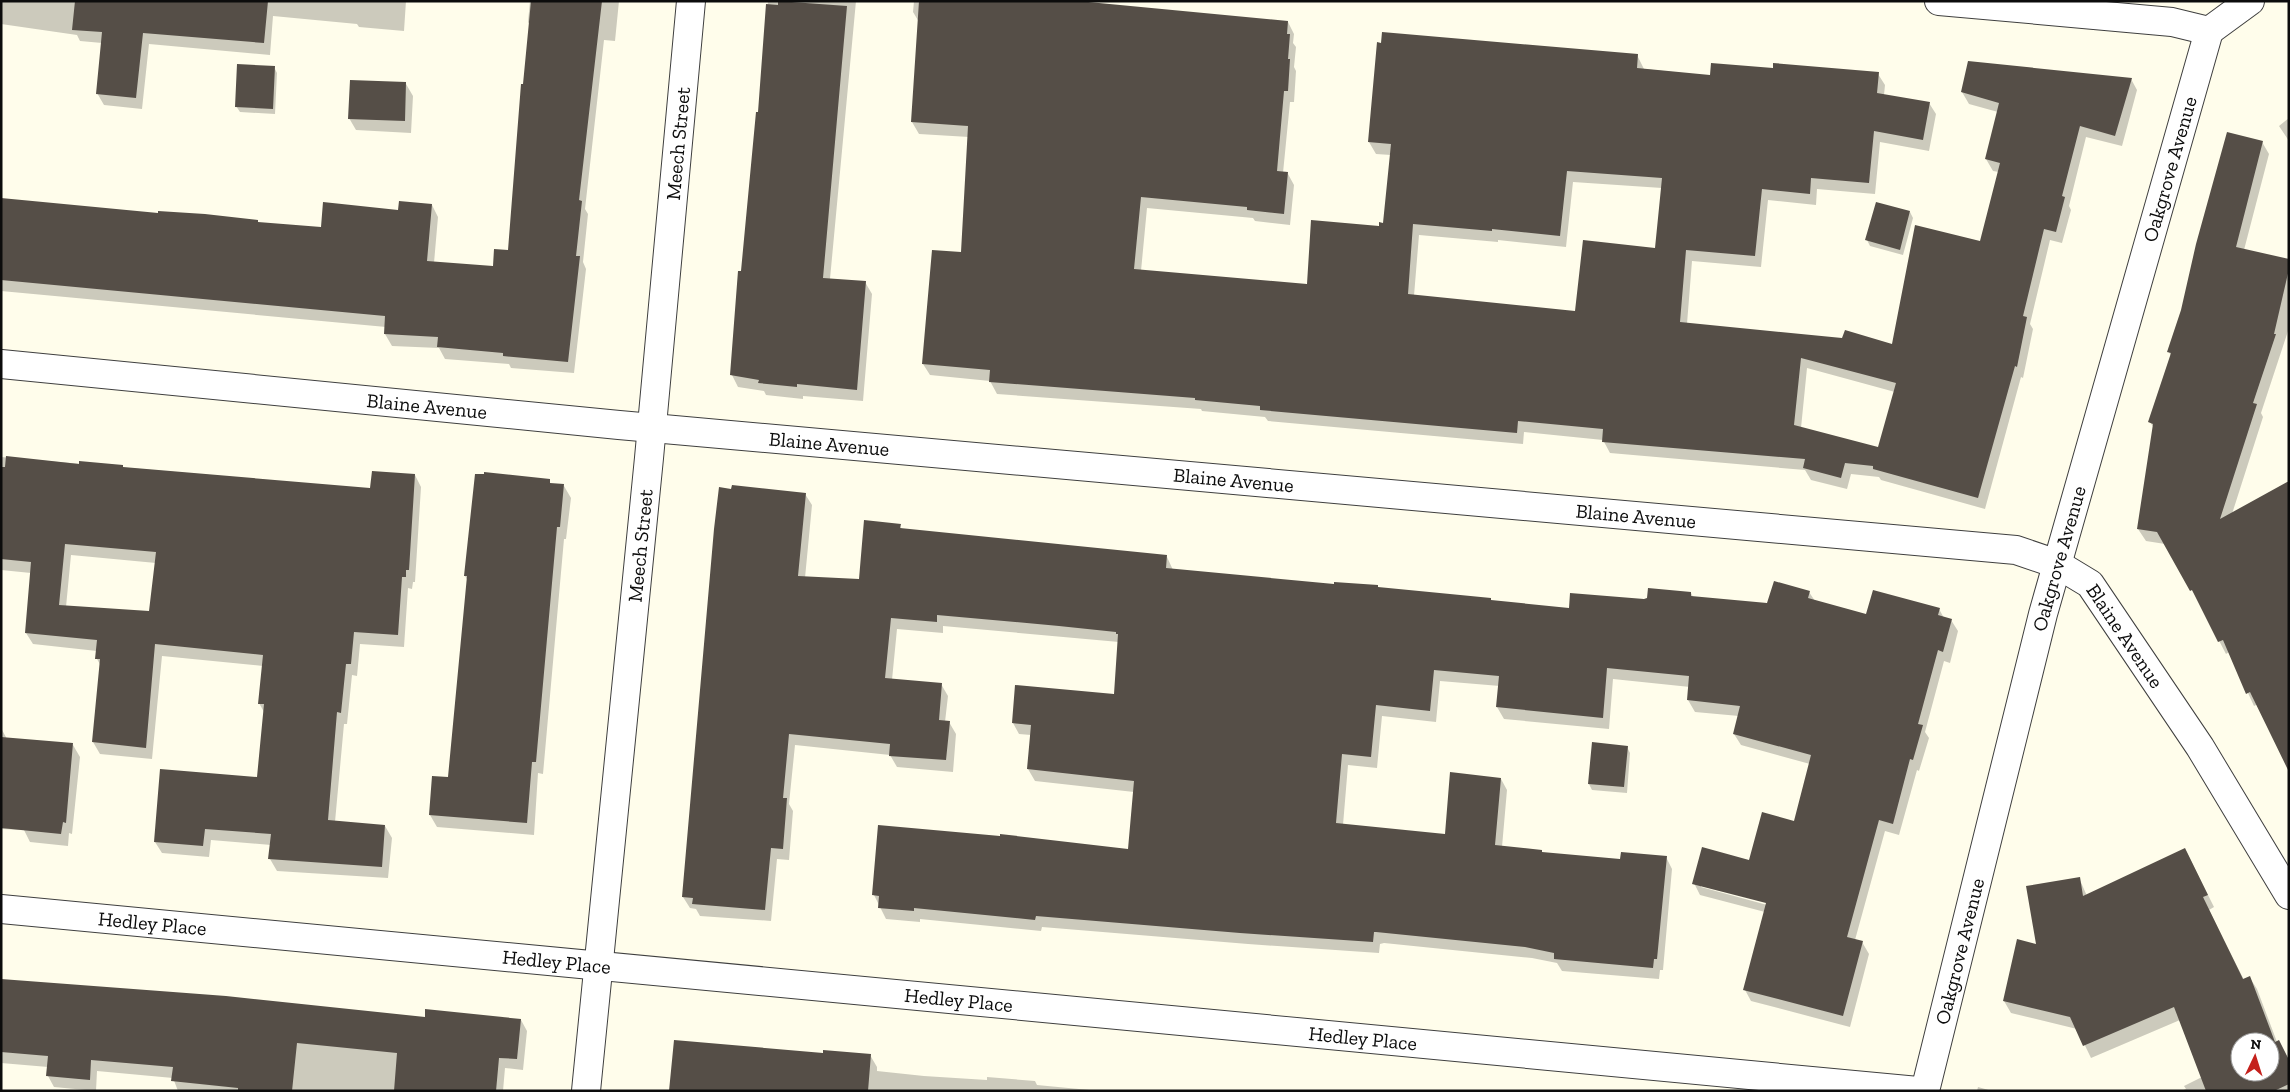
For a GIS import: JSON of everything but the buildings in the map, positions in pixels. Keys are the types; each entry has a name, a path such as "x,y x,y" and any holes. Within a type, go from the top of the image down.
{"street":[{"name":"Meech Street","path":"586,1091 652,428 691,1"},
{"path":"1939,1 2172,22 2209,31 2250,1"},
{"name":"Oakgrove Avenue","path":"1925,1091 2057,564 2209,31"},
{"name":"Blaine Avenue","path":"1,364 652,428 2016,550 2057,564 2090,584 2200,747 2289,894"},
{"name":"Hedley Place","path":"1,909 598,964 1918,1091"}]}
